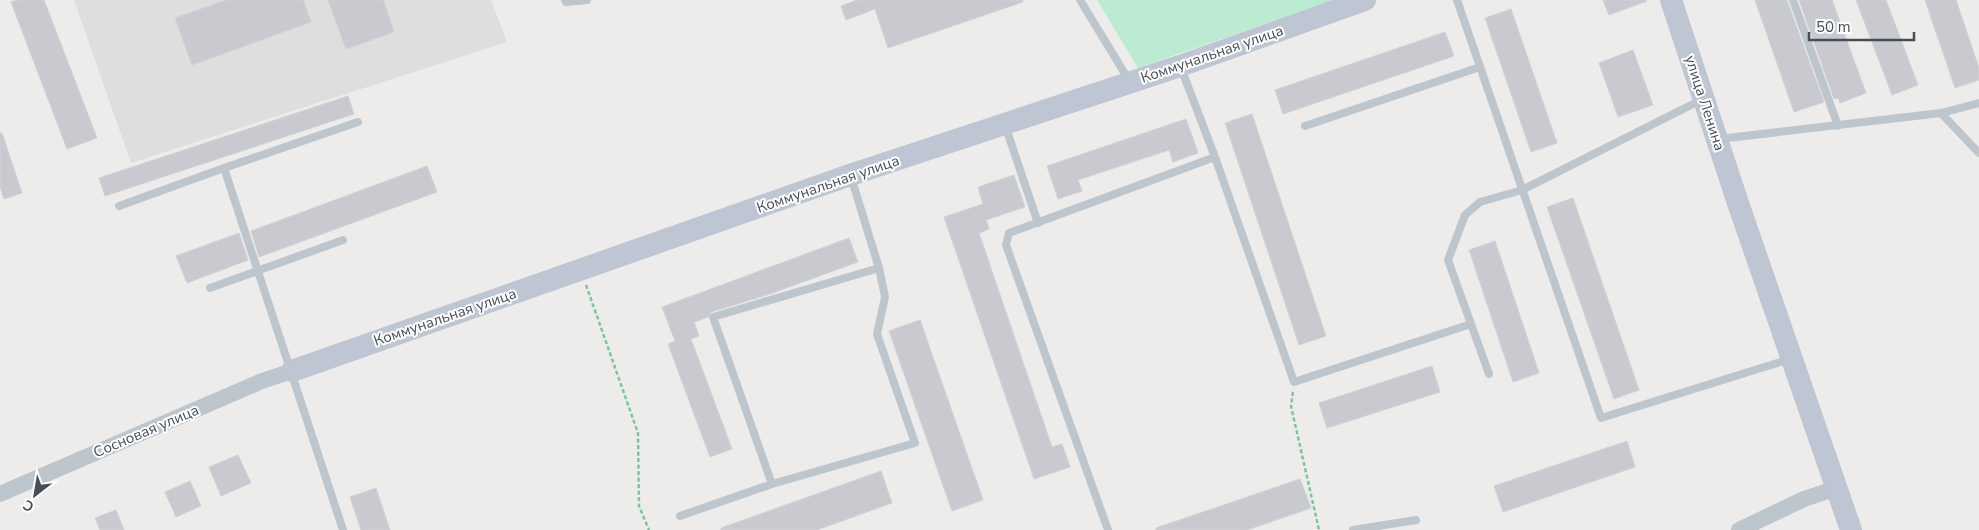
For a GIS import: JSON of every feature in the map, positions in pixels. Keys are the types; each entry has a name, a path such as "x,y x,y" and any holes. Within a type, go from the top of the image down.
{"street":[{"name":"Коммунальная улица","path":"292,371 850,175 1180,66 1365,0"},
{"name":"улица Ленина","path":"1671,0 1717,140 1852,530"},
{"name":"Сосновая улица","path":"0,494 262,381 292,371"},
{"path":"1739,530 1804,499 1837,488"}],"lane":[{"path":"565,0 566,2 588,0"},
{"path":"1080,0 1130,82"},
{"path":"1457,0 1600,418 1793,358"},
{"path":"1793,0 1838,126"},
{"path":"1180,66 1215,157 1294,382 1471,324"},
{"path":"1305,126 1480,67"},
{"path":"1490,374 1448,260 1465,215 1480,202 1522,190 1703,99"},
{"path":"1717,140 1941,113 1979,103"},
{"path":"1941,113 1979,153"},
{"path":"119,206 358,122"},
{"path":"1005,124 1038,222"},
{"path":"1108,530 1006,245 1010,233 1215,157"},
{"path":"224,168 343,530"},
{"path":"680,516 772,484 915,443 878,334 885,297 879,268 850,175"},
{"path":"210,288 343,240"},
{"path":"772,484 713,317 879,268"},
{"path":"1353,530 1416,520"}],"path":[{"path":"581,269 638,433 640,506 649,530"},
{"path":"1294,382 1291,406 1319,530"}],"shaded area":[{"path":"74,0 491,0 507,42 131,163"}],"green space":[{"path":"1097,0 1333,0 1138,68"}],"building":[{"path":"18,0 44,0 97,138 67,149 11,2"},
{"path":"226,0 303,0 311,22 192,65 175,18"},
{"path":"328,0 383,0 394,32 346,49"},
{"path":"857,0 1023,0 1023,2 888,48 875,9 846,20 841,6"},
{"path":"1603,0 1646,0 1647,1 1609,15"},
{"path":"1755,0 1787,0 1824,102 1794,112"},
{"path":"1799,0 1832,0 1866,93 1840,103 1838,98 1834,99"},
{"path":"1856,0 1886,0 1918,85 1892,95"},
{"path":"1925,0 1956,0 1979,68 1979,80 1955,88"},
{"path":"1511,9 1557,143 1531,152 1485,18"},
{"path":"1445,32 1454,56 1283,114 1275,90"},
{"path":"1633,50 1653,105 1618,117 1599,63"},
{"path":"348,96 354,114 105,196 99,178"},
{"path":"1252,114 1326,336 1299,345 1225,123"},
{"path":"1186,119 1198,153 1173,162 1169,150 1078,180 1082,191 1058,199 1047,166"},
{"path":"0,133 2,133 22,193 4,199 0,187"},
{"path":"427,166 437,192 259,257 251,231"},
{"path":"1014,175 1025,207 986,220 989,229 979,233 1052,447 1062,444 1070,467 1034,479 944,217 983,204 978,187"},
{"path":"1573,198 1639,390 1614,399 1547,207"},
{"path":"239,233 248,260 187,283 176,256"},
{"path":"849,238 858,262 767,295 711,312 708,317 694,322 699,336 691,339 732,449 710,457 668,344 675,341 662,307"},
{"path":"1495,241 1539,373 1513,382 1469,250"},
{"path":"920,320 983,500 952,511 889,331"},
{"path":"1432,366 1440,392 1327,428 1319,403"},
{"path":"1627,441 1635,467 1503,512 1494,486"},
{"path":"238,455 251,483 221,496 209,467"},
{"path":"881,471 892,503 817,530 721,530 721,528"},
{"path":"1300,479 1311,508 1247,530 1156,530 1156,528"},
{"path":"190,481 201,506 176,517 165,492"},
{"path":"376,488 390,530 361,530 350,497"},
{"path":"116,510 124,530 100,530 95,518"}]}
